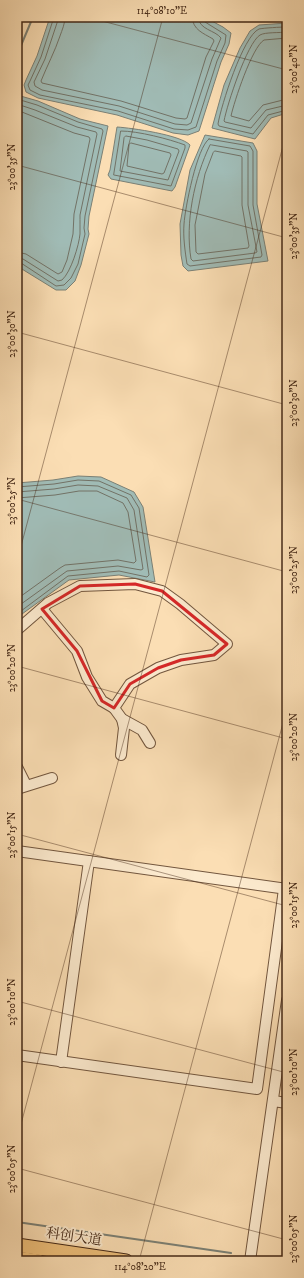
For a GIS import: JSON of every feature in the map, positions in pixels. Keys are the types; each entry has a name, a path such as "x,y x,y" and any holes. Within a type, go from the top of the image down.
{"main road":[{"name":"科创大道","path":"17,1245 126,1261"},
{"name":"科创大道","path":"17,1258 38,1261"}],"street":[{"path":"17,630 48,603 80,586 135,584 162,591 227,644 214,655 181,660 158,668 130,684 114,708"},
{"path":"42,608 77,651 87,677 102,701 114,708 122,719 124,728 121,755"},
{"path":"122,719 142,730 150,743"},
{"path":"17,767 22,787 52,778"},
{"path":"17,851 286,889 257,1089 17,1055"},
{"path":"61,1062 89,861"},
{"path":"250,1261 287,1000"},
{"path":"273,1101 287,1103"}],"highlighted area":[{"path":"135,584 162,591 227,644 214,655 181,660 158,668 130,684 114,708 102,701 77,651 42,609 80,586"}],"water":[{"path":"50,17 204,17 231,33 229,44 221,62 199,131 188,135 173,133 117,115 38,98 26,92 24,85 37,56"},
{"path":"287,23 287,113 271,118 255,139 212,128 224,85 240,48 250,31 259,25"},
{"path":"17,95 38,101 80,119 108,126 89,216 89,234 75,281 66,290 56,290 17,266"},
{"path":"117,127 144,130 167,135 185,141 190,145 175,187 172,191 111,179 108,175"},
{"path":"205,135 253,143 257,151 257,204 268,261 188,271 183,266 181,255 180,224 190,170"},
{"path":"78,476 101,477 134,492 143,507 155,582 119,575 69,580 22,614 17,620 17,483"}],"waterway":[{"path":"17,55 33,17"},
{"path":"17,1222 231,1253"},
{"path":"269,1259 285,1261"}]}
